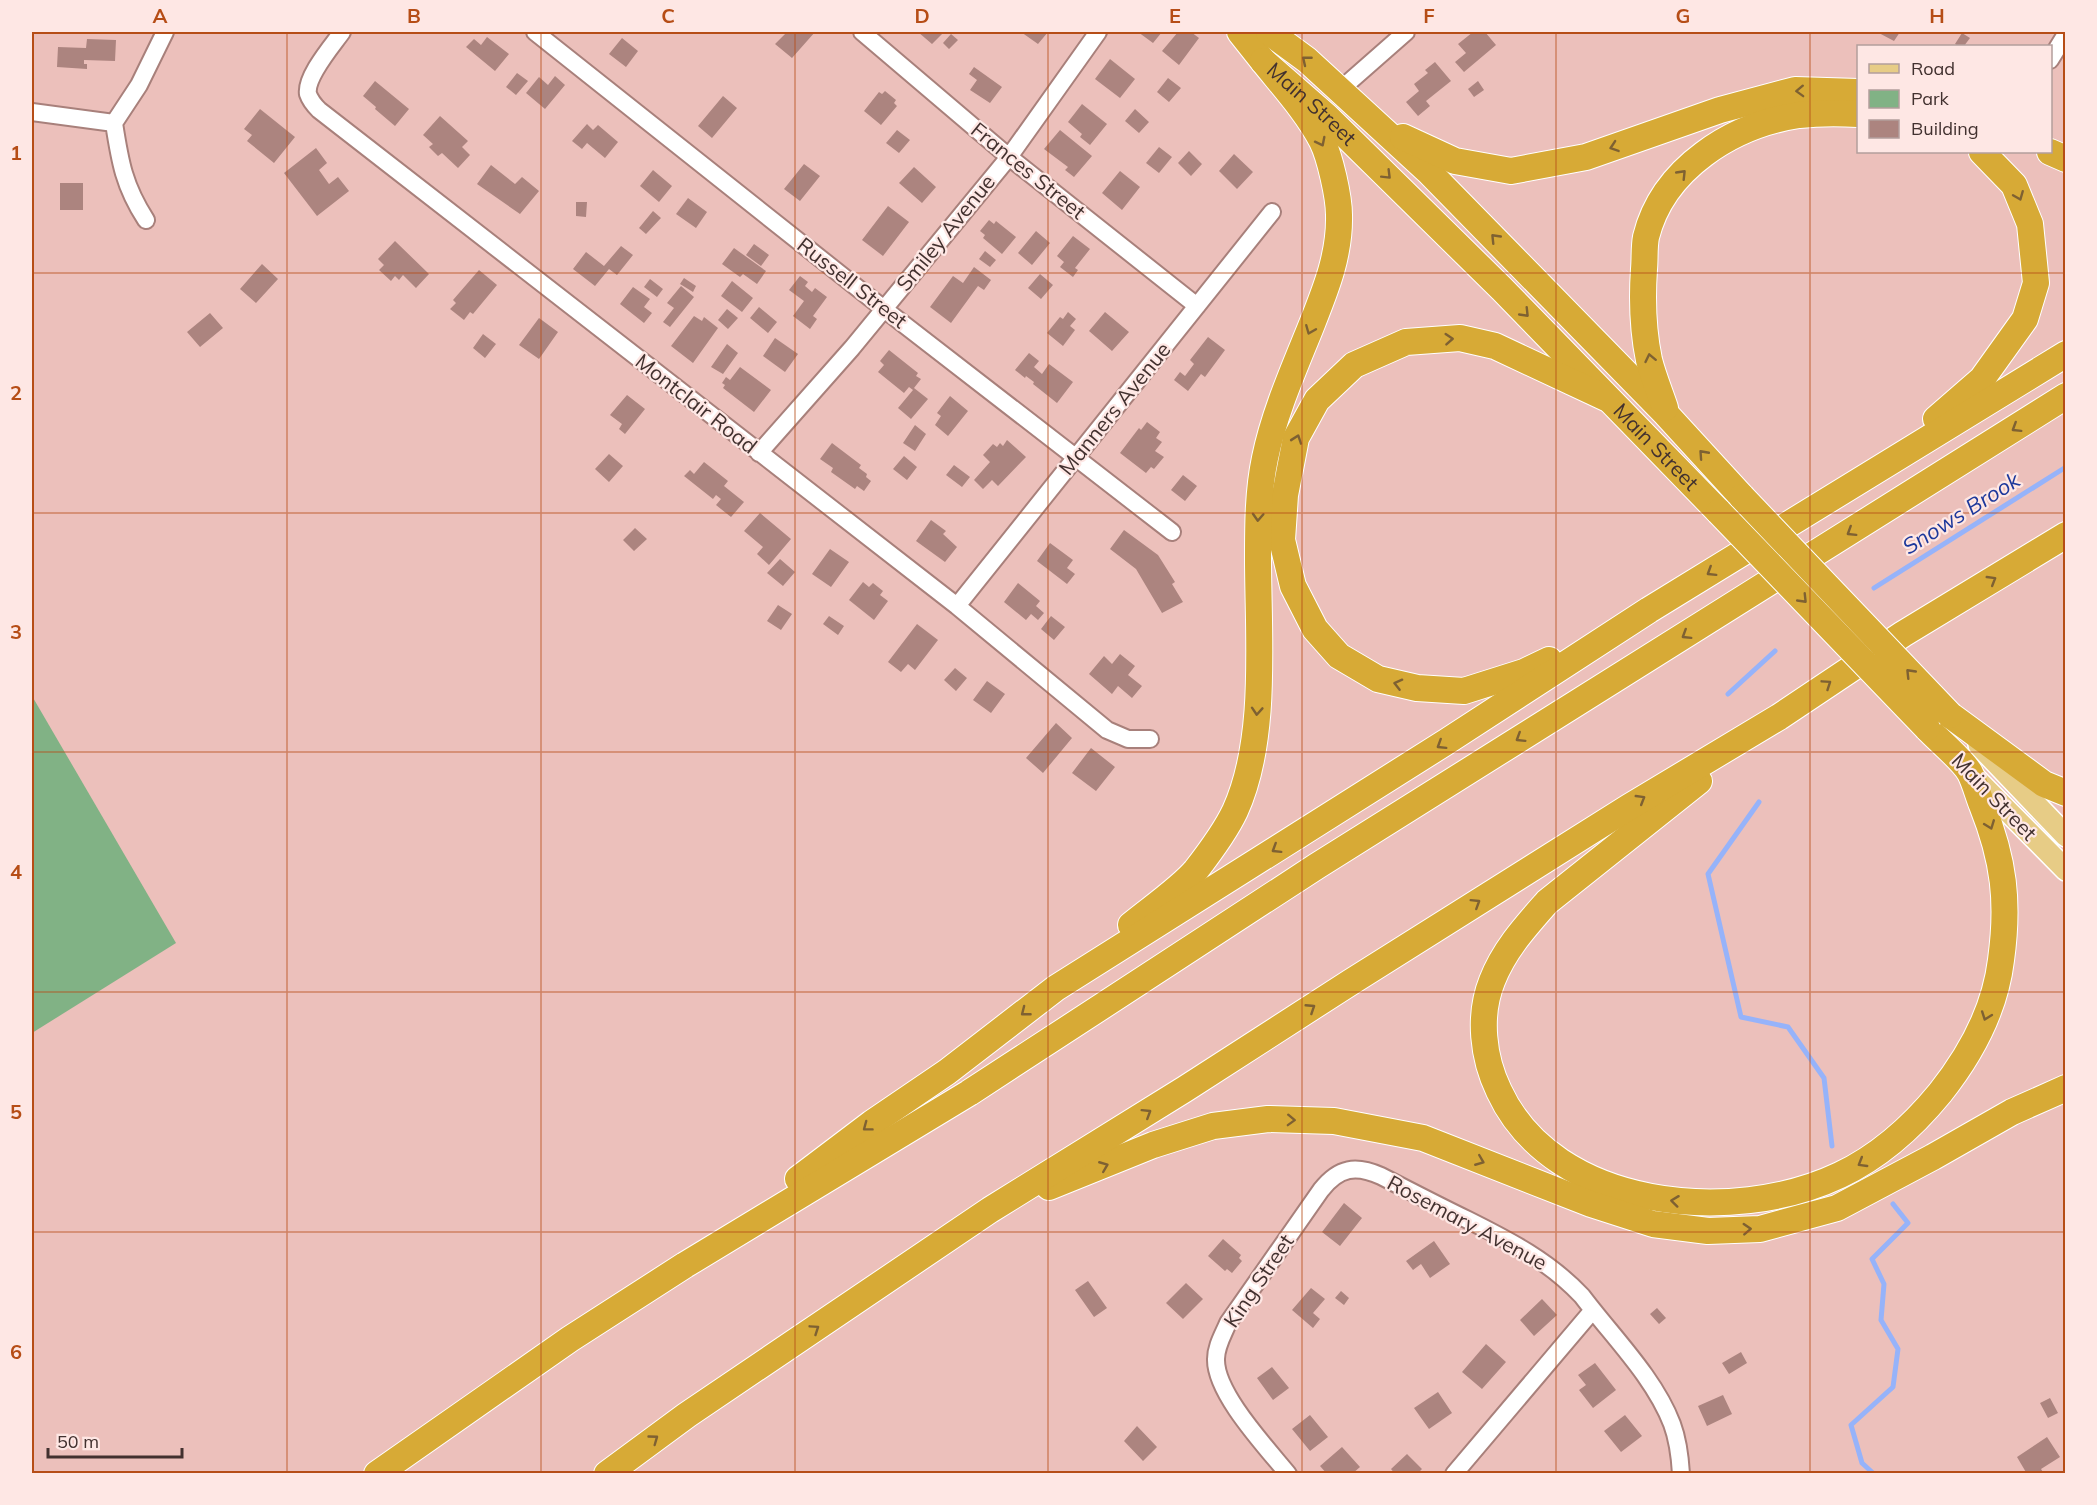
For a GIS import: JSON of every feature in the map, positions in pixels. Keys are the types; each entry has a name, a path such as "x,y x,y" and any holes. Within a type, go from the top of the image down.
{"highway":[{"name":"Main Street","path":"1240,32 1263,60 1371,159 1502,289 1969,771"},
{"name":"Main Street","path":"1269,32 1307,60 1430,172 1666,414 1950,715"},
{"path":"685,1265 872,1123 947,1072 1056,988 1194,872 1217,842 1235,812 1247,780 1258,709 1258,526 1263,468 1283,398 1329,282 1335,261 1339,213 1330,162 1322,141 1263,60"},
{"path":"1382,127 1455,161 1511,171 1586,157 1720,110 1795,90 1857,92"},
{"path":"1666,414 1649,360 1644,321 1643,284 1646,237 1659,204 1677,177 1706,151 1752,127 1799,115 1857,114"},
{"path":"1885,464 1982,379 2025,320 2036,283 2030,224 2014,185 1983,153"},
{"path":"2052,153 2066,159"},
{"path":"1606,398 1495,346 1460,339 1406,342 1354,365 1317,400 1296,438 1285,495 1282,540 1293,586 1315,629 1339,656 1378,679 1417,688 1464,690 1524,672 1649,610"},
{"path":"1056,988 1446,742 1649,610 2066,354"},
{"path":"377,1473 570,1339 685,1265 969,1093 1317,866 2066,396"},
{"path":"607,1473 687,1415 990,1210 1629,807 1779,717 1903,634 2066,535"},
{"path":"1950,715 2044,784 2066,793"},
{"path":"1779,717 1546,902 1512,943 1491,984 1486,1004 1485,1043 1495,1083 1512,1116 1525,1132 1556,1158 1594,1179 1642,1196 1697,1203 1726,1202 1781,1195 1809,1187 1838,1176 1885,1147 1918,1118 1950,1080 1968,1055 1983,1025 2001,966 2005,934 2006,905 1995,836 1969,771"},
{"path":"990,1210 1153,1145 1213,1126 1268,1119 1334,1121 1423,1138 1550,1189 1653,1224 1708,1231 1760,1229 1837,1208 1934,1157 2012,1112 2066,1088"}],"main road":[{"name":"Main Street","path":"1950,715 2066,836"},
{"name":"Main Street","path":"1969,771 2066,870"}],"street":[{"path":"146,220 132,198 124,176 114,123 139,86 165,32"},
{"name":"Montclair Road","path":"342,32 309,81 308,92 319,110 957,606 1107,730 1128,739 1150,739"},
{"name":"Russell Street","path":"535,32 884,309 1172,532"},
{"name":"Frances Street","path":"862,32 1009,158 1197,306"},
{"name":"Smiley Avenue","path":"759,453 884,309 1009,158 1098,32"},
{"path":"1340,90 1406,32"},
{"path":"2052,57 2066,34"},
{"path":"32,112 114,123"},
{"name":"Manners Avenue","path":"957,606 1272,212"},
{"name":"Rosemary Avenue","path":"1352,1169 1381,1176 1525,1249 1561,1275 1593,1310 1658,1395 1677,1438 1681,1473"},
{"name":"King Street","path":"1288,1473 1238,1411 1224,1387 1216,1369 1218,1347 1228,1323 1322,1190 1336,1176 1352,1169"},
{"path":"1454,1473 1593,1310"}],"green space":[{"path":"32,696 176,943 32,1033"}],"building":[{"path":"787,32 815,32 792,58 775,44"},
{"path":"918,32 944,32 932,44"},
{"path":"1021,32 1048,32 1038,44"},
{"path":"1138,32 1162,32 1153,43"},
{"path":"1178,32 1191,32 1199,38 1179,65 1162,51"},
{"path":"1473,32 1485,32 1496,45 1464,72 1455,62 1466,53 1458,44"},
{"path":"1877,32 1900,32 1894,41"},
{"path":"1962,33 1970,38 1965,45 1955,44"},
{"path":"951,34 958,40 949,49 943,43"},
{"path":"487,37 509,54 495,71 466,47 474,39 481,45"},
{"path":"622,38 638,51 626,67 609,54"},
{"path":"87,39 116,40 115,61 84,60 87,69 57,67 58,47 86,48"},
{"path":"1110,59 1135,79 1120,98 1095,79"},
{"path":"1435,62 1451,81 1426,101 1430,106 1418,116 1406,102 1419,91 1414,84 1428,73 1425,70"},
{"path":"974,67 1002,87 990,103 970,90 977,80 969,74"},
{"path":"517,73 528,81 516,95 506,87"},
{"path":"555,76 565,85 545,109 526,93 539,77 548,85"},
{"path":"1168,78 1181,88 1169,102 1157,92"},
{"path":"375,81 409,109 395,126 363,96"},
{"path":"1478,81 1484,90 1474,97 1468,89"},
{"path":"885,91 896,100 894,103 897,106 881,125 864,111 879,92 882,94"},
{"path":"723,96 737,108 712,138 698,126"},
{"path":"1082,104 1107,124 1090,145 1080,137 1082,134 1068,122"},
{"path":"260,109 295,137 274,163 247,141 252,135 244,129"},
{"path":"1135,109 1149,122 1139,133 1125,121"},
{"path":"440,116 468,141 462,147 470,155 458,168 442,153 438,156 429,147 433,144 423,135"},
{"path":"587,124 593,130 598,125 618,142 605,158 587,143 582,149 572,141"},
{"path":"897,130 910,140 899,153 886,143"},
{"path":"1060,130 1092,156 1074,177 1065,170 1068,167 1044,149"},
{"path":"1159,147 1172,157 1159,173 1146,163"},
{"path":"316,148 327,163 319,170 329,184 338,177 349,191 317,216 284,173"},
{"path":"1189,151 1202,164 1191,176 1178,163"},
{"path":"1234,154 1253,172 1237,189 1219,171"},
{"path":"804,164 820,176 800,201 784,189"},
{"path":"491,165 515,184 522,177 539,191 520,214 477,184"},
{"path":"914,167 936,187 922,203 899,183"},
{"path":"653,170 672,186 659,202 640,186"},
{"path":"1120,171 1140,187 1122,210 1102,193"},
{"path":"60,183 83,183 83,210 60,210"},
{"path":"688,198 707,212 696,228 676,214"},
{"path":"576,202 587,202 586,217 576,216"},
{"path":"888,206 909,222 883,256 862,240"},
{"path":"653,211 661,218 646,234 639,228"},
{"path":"989,220 994,224 996,221 1016,237 1002,254 983,238 985,235 980,231"},
{"path":"1036,231 1050,243 1032,265 1018,253"},
{"path":"1073,236 1090,249 1075,268 1078,270 1073,277 1060,267 1064,262 1057,256"},
{"path":"395,241 429,274 416,288 403,275 399,280 395,276 391,281 379,270 384,265 378,259"},
{"path":"754,244 769,255 761,266 746,255"},
{"path":"621,246 633,255 617,275 609,269 595,286 573,269 586,252 604,266"},
{"path":"734,248 766,271 757,284 743,274 740,277 722,264"},
{"path":"985,251 996,260 990,267 979,259"},
{"path":"262,264 278,279 256,303 240,289"},
{"path":"974,267 991,280 984,290 978,286 951,323 930,307 953,276 963,283"},
{"path":"479,270 497,285 473,314 470,312 464,320 450,309 456,303 453,300"},
{"path":"1040,274 1053,285 1041,299 1028,288"},
{"path":"800,276 808,282 805,286 812,292 815,288 827,297 813,316 817,319 810,329 793,316 804,301 789,290"},
{"path":"684,278 696,286 693,292 680,284"},
{"path":"650,279 663,289 657,297 644,287"},
{"path":"732,281 753,298 742,312 721,296"},
{"path":"681,286 694,297 670,327 663,322 674,308 667,303"},
{"path":"633,287 650,299 644,307 652,313 644,323 620,304"},
{"path":"759,307 777,322 768,333 750,318"},
{"path":"727,309 738,318 728,329 718,320"},
{"path":"1068,312 1076,319 1070,326 1075,330 1063,346 1047,333 1060,317 1063,319"},
{"path":"1105,312 1129,332 1112,351 1089,331"},
{"path":"210,313 223,328 200,347 187,332"},
{"path":"694,316 702,321 704,317 718,328 693,363 671,346"},
{"path":"539,318 558,332 539,359 519,345"},
{"path":"483,334 496,344 485,358 473,348"},
{"path":"1208,337 1225,350 1205,377 1201,374 1188,391 1174,380 1180,372 1185,376 1194,364 1190,360"},
{"path":"775,338 798,354 785,372 763,356"},
{"path":"727,344 738,353 723,374 711,367"},
{"path":"889,350 918,373 916,376 921,379 914,388 928,399 911,419 898,408 913,390 909,387 904,393 878,372 884,365 880,361"},
{"path":"1029,353 1039,361 1034,367 1042,374 1049,364 1073,382 1057,403 1033,384 1034,382 1015,370"},
{"path":"740,367 771,390 754,412 723,388 725,385 722,383 726,377 730,380"},
{"path":"627,395 645,409 625,434 619,429 622,424 610,415"},
{"path":"950,396 968,411 948,436 935,425 941,416 937,413"},
{"path":"1147,422 1160,432 1156,438 1162,442 1155,451 1164,457 1154,469 1151,467 1146,473 1120,453 1139,428 1141,430"},
{"path":"915,425 926,434 915,451 903,443"},
{"path":"1007,440 1026,457 998,486 992,480 983,489 974,480 990,462 983,455 993,444 997,447 1000,443 1003,446"},
{"path":"832,443 861,465 859,468 867,474 866,477 871,481 864,491 857,486 855,489 831,472 833,468 820,459"},
{"path":"609,454 623,466 609,482 595,469"},
{"path":"904,456 917,467 907,480 893,469"},
{"path":"704,462 728,481 724,486 744,502 731,517 716,505 721,499 716,495 713,499 684,476 690,470 694,474"},
{"path":"954,465 970,477 962,487 946,475"},
{"path":"1183,475 1197,486 1185,501 1171,490"},
{"path":"760,513 791,539 769,565 757,554 763,547 744,531"},
{"path":"931,520 946,531 943,534 957,547 945,562 916,541"},
{"path":"635,528 647,539 634,551 623,540"},
{"path":"1124,530 1158,555 1175,582 1172,584 1183,602 1162,613 1136,569 1110,549"},
{"path":"1050,543 1073,560 1067,568 1075,574 1067,584 1037,561"},
{"path":"830,549 849,562 831,587 812,574"},
{"path":"780,559 795,572 783,586 767,573"},
{"path":"863,582 869,587 873,583 883,591 880,595 888,601 874,620 849,600"},
{"path":"1018,583 1040,601 1036,606 1044,613 1038,620 1031,614 1026,620 1004,602"},
{"path":"778,605 792,614 781,630 767,621"},
{"path":"829,616 844,626 838,635 823,624"},
{"path":"1051,616 1065,627 1054,640 1041,629"},
{"path":"917,624 938,640 915,670 908,664 901,672 888,662"},
{"path":"1120,654 1135,666 1128,675 1142,686 1132,698 1118,686 1112,694 1089,674 1104,656 1112,664"},
{"path":"955,668 967,678 956,691 944,680"},
{"path":"987,681 1005,694 991,713 973,700"},
{"path":"1056,723 1072,738 1043,773 1026,758"},
{"path":"1091,748 1115,767 1096,791 1072,773"},
{"path":"1344,1203 1362,1218 1340,1246 1322,1232"},
{"path":"1223,1239 1241,1255 1239,1258 1242,1261 1232,1273 1227,1269 1225,1271 1208,1256"},
{"path":"1434,1241 1450,1264 1430,1278 1421,1264 1413,1270 1406,1261"},
{"path":"1088,1281 1107,1308 1094,1317 1075,1290"},
{"path":"1186,1283 1203,1299 1183,1319 1166,1303"},
{"path":"1311,1288 1325,1299 1313,1313 1320,1319 1313,1328 1292,1310"},
{"path":"1341,1291 1349,1298 1344,1305 1335,1298"},
{"path":"1542,1299 1557,1315 1534,1336 1520,1320"},
{"path":"1657,1308 1666,1318 1659,1324 1650,1314"},
{"path":"1486,1344 1506,1362 1482,1389 1462,1372"},
{"path":"1741,1352 1747,1363 1729,1374 1722,1363"},
{"path":"1595,1363 1616,1390 1593,1408 1579,1390 1586,1385 1578,1375"},
{"path":"1272,1367 1289,1388 1273,1400 1257,1378"},
{"path":"1438,1392 1452,1413 1429,1429 1414,1408"},
{"path":"1723,1395 1732,1414 1707,1426 1698,1406"},
{"path":"2050,1398 2058,1413 2048,1418 2040,1403"},
{"path":"1310,1415 1328,1437 1310,1451 1292,1429"},
{"path":"1625,1415 1642,1436 1621,1452 1604,1431"},
{"path":"1137,1426 1157,1447 1143,1461 1124,1441"},
{"path":"2047,1437 2060,1457 2041,1469 2044,1474 2027,1474 2017,1457"},
{"path":"1342,1447 1360,1467 1352,1474 1327,1474 1320,1466"},
{"path":"1407,1454 1422,1469 1417,1474 1395,1474 1391,1469"}],"waterway":[{"name":"Snows Brook","path":"1874,588 2066,467"},
{"name":"Snows Brook","path":"1728,694 1775,651"},
{"name":"Snows Brook","path":"1759,802 1708,874 1741,1017 1788,1027 1824,1078 1832,1146"},
{"name":"Snows Brook","path":"1874,1474 1862,1463 1851,1425 1893,1387 1898,1349 1881,1320 1884,1284 1872,1259 1908,1223 1893,1204"}]}
